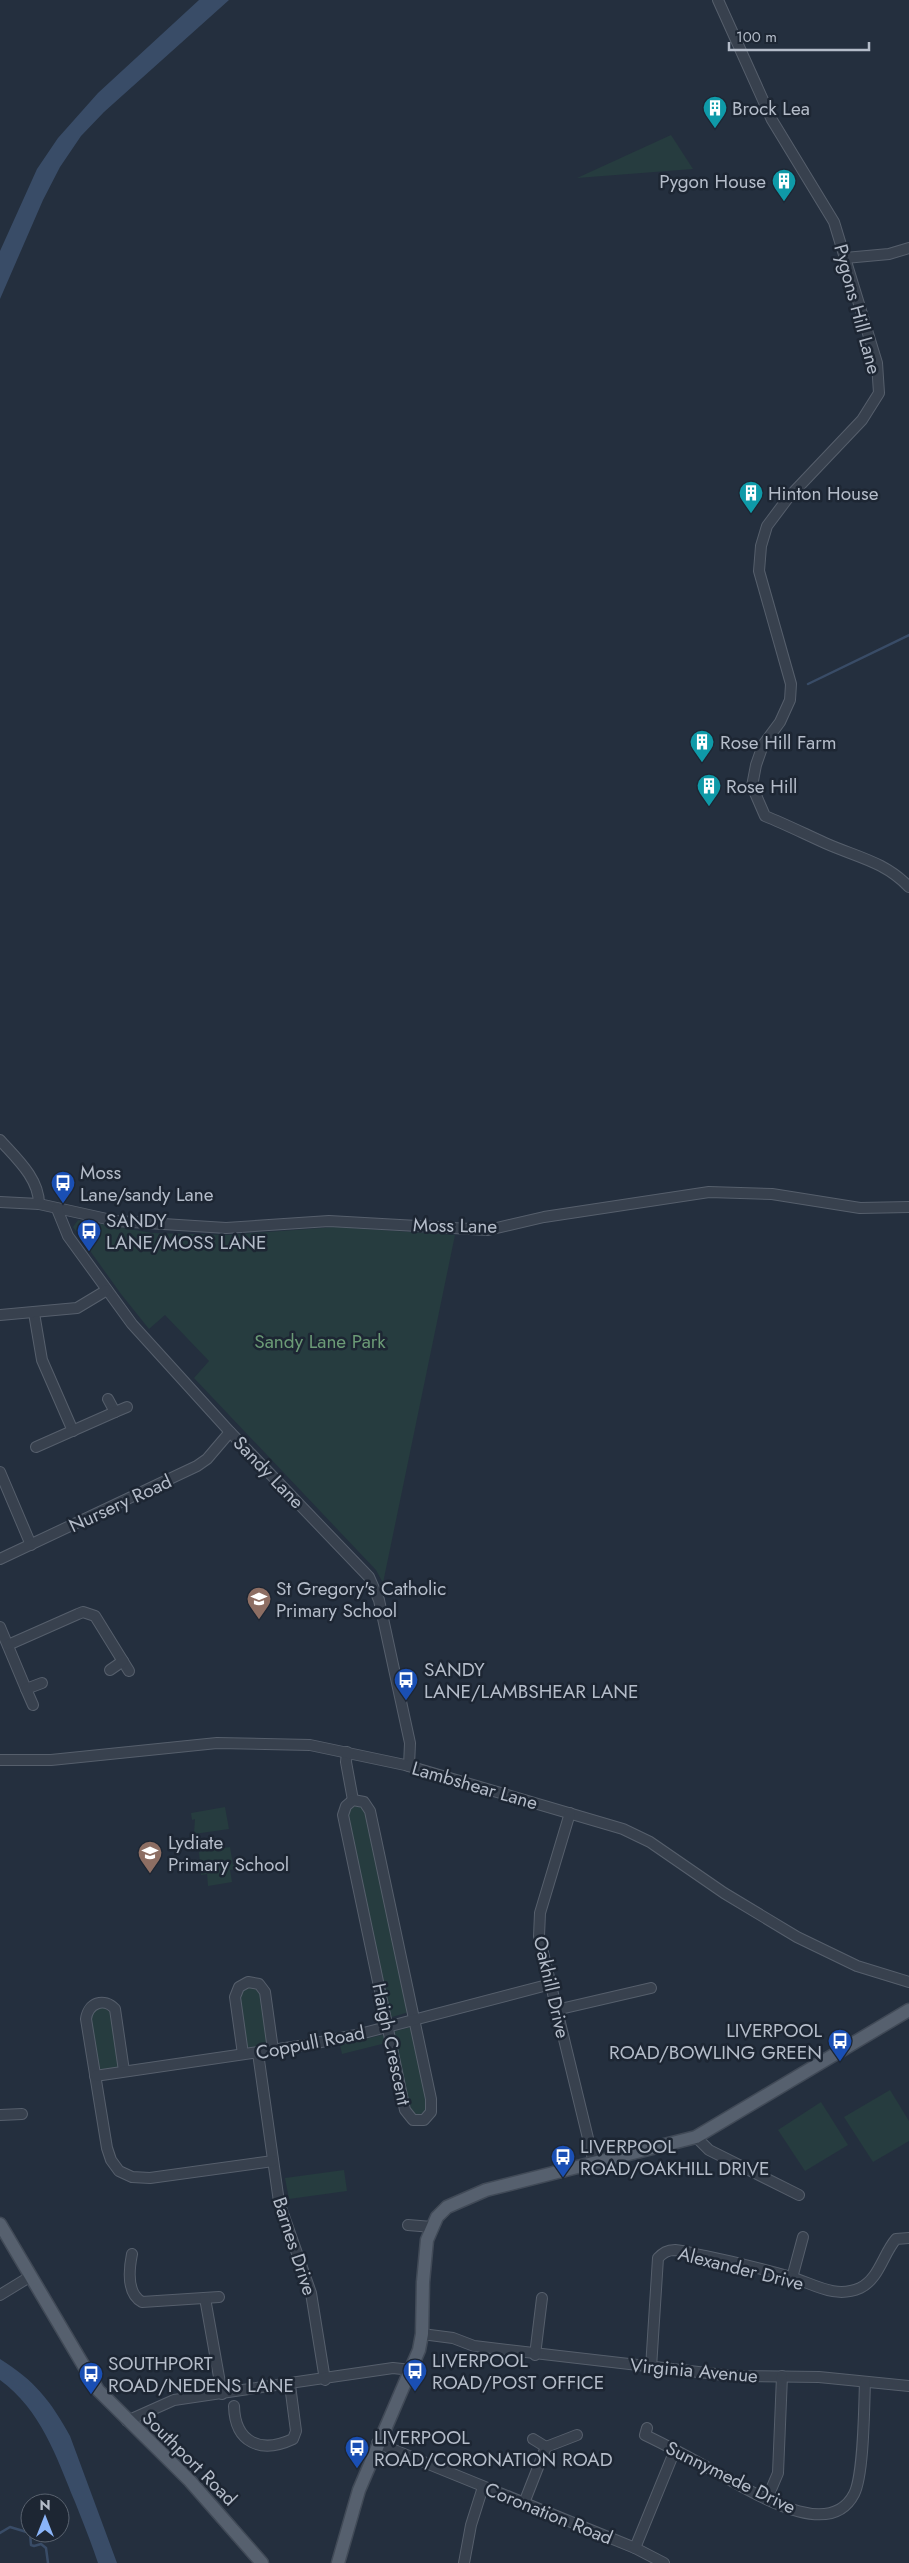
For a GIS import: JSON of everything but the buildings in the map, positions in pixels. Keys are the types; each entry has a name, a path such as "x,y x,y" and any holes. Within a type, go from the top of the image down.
{"main road":[{"path":"338,2563 354,2506 377,2443 411,2370 422,2334 424,2255 432,2227 447,2207 457,2200 486,2190 696,2137 909,2010"},
{"name":"Southport Road","path":"0,2224 90,2379 127,2421 190,2481 262,2563"}],"street":[{"name":"Pygons Hill Lane","path":"718,0 772,120 834,222 877,364 879,393 862,420 788,498 767,526 761,546 759,571 789,676 790,700 780,722 763,745 756,765 752,786 765,816 825,843 871,859 901,878 909,887"},
{"path":"845,258 889,254 909,248"},
{"path":"0,1140 31,1177 37,1190 39,1204"},
{"name":"Moss Lane","path":"0,1202 39,1204 100,1218 172,1226 226,1228 329,1221 488,1230 552,1215 709,1192 772,1194 860,1208 909,1207"},
{"name":"Sandy Lane","path":"57,1209 68,1236 132,1324 230,1432 362,1569 373,1584 379,1600 410,1743 409,1766"},
{"path":"0,1315 77,1308 107,1290"},
{"path":"34,1313 42,1360 73,1431"},
{"path":"108,1399 115,1412"},
{"path":"36,1447 128,1407"},
{"name":"Nursery Road","path":"0,1559 197,1466 207,1459 230,1432"},
{"path":"0,1472 31,1545"},
{"path":"8,1645 83,1612 95,1616 129,1671"},
{"path":"0,1627 33,1705"},
{"path":"110,1670 123,1661"},
{"path":"26,1689 42,1683"},
{"name":"Lambshear Lane","path":"0,1760 51,1760 217,1742 310,1744 409,1766 622,1829 650,1842 724,1893 830,1954 857,1966 909,1982"},
{"path":"347,1752 346,1762 353,1800"},
{"name":"Haigh Crescent","path":"353,1800 364,1802 370,1811 431,2099 431,2112 424,2120 413,2120 405,2110 343,1815 346,1806 353,1800"},
{"name":"Oakhill Drive","path":"570,1813 539,1921 540,1943 594,2163"},
{"path":"243,2054 235,1997 238,1987 248,1982 258,1984 266,1992 273,2050"},
{"name":"Coppull Road","path":"95,2076 258,2053 356,2035 551,1984"},
{"path":"556,2010 651,1988"},
{"path":"124,2071 117,2013 108,2004 99,2002 91,2006 86,2019 108,2155 115,2166 125,2175 150,2178 273,2161"},
{"name":"Barnes Drive","path":"258,2053 282,2214 311,2293 325,2380"},
{"path":"0,2111 22,2114"},
{"path":"696,2137 709,2150 799,2195"},
{"path":"408,2225 432,2227"},
{"path":"792,2278 803,2237"},
{"name":"Alexander Drive","path":"651,2368 658,2258 665,2251 674,2250 725,2260 792,2278 827,2291 844,2292 861,2287 874,2277 887,2250 896,2239 909,2238"},
{"path":"132,2254 129,2266 130,2283 137,2299 148,2303 219,2297"},
{"path":"0,2295 31,2276"},
{"path":"205,2298 222,2394"},
{"path":"535,2355 542,2298"},
{"name":"Virginia Avenue","path":"422,2334 453,2338 474,2346 651,2368 733,2376 782,2376 909,2386"},
{"path":"127,2421 174,2400 325,2380 393,2368 411,2370"},
{"path":"767,2499 778,2473 782,2376"},
{"name":"Sunnymede Drive","path":"647,2428 645,2435 767,2499 799,2512 832,2513 850,2502 859,2484 865,2382"},
{"path":"234,2406 234,2418 247,2442 259,2446 286,2442 293,2439 296,2431 290,2385"},
{"path":"524,2503 546,2447 577,2435"},
{"path":"533,2440 546,2447"},
{"name":"Coronation Road","path":"377,2443 635,2548 664,2563"},
{"path":"635,2548 675,2450"},
{"path":"464,2563 471,2525 483,2487"}],"green space":[{"path":"671,135 693,169 577,178"},
{"name":"Sandy Lane Park","path":"78,1220 152,1233 227,1235 335,1227 455,1235 383,1583 376,1570 194,1378 209,1361 165,1315 149,1329 121,1294 73,1227"},
{"path":"358,1804 364,1808 369,1821 409,2012 389,2018 349,1827 348,1812 352,1805"},
{"path":"225,1807 229,1829 194,1834 195,1819 192,1820 191,1813"},
{"path":"230,1847 233,1865 235,1865 236,1869 230,1870 232,1882 208,1886 207,1874 201,1875 199,1852"},
{"path":"254,1986 260,1994 267,2042 263,2047 246,2047 239,1993 243,1988"},
{"path":"102,2007 112,2013 119,2065 110,2070 99,2068 90,2019 92,2012"},
{"path":"411,2027 426,2100 425,2112 418,2115 410,2111 408,2105 392,2032"},
{"path":"382,2035 385,2036 386,2043 342,2054 340,2045"},
{"path":"890,2090 909,2121 909,2141 873,2162 844,2117"},
{"path":"821,2102 848,2145 805,2171 778,2130"},
{"path":"344,2170 347,2191 289,2199 285,2178"}],"water":[{"path":"199,0 229,0 104,112 81,136 60,167 43,200 0,299 0,251 37,169 58,138 98,93"},
{"path":"0,2359 23,2375 41,2392 56,2412 70,2436 117,2563 98,2563 68,2485 46,2435 26,2405 0,2380"}],"waterway":[{"path":"808,684 909,635"},
{"path":"0,2533 10,2527 20,2530"},
{"path":"31,2543 34,2546 41,2544 46,2548 48,2563"}],"place":[{"name":"Brock Lea","path":"715,129"},
{"name":"Pygon House","path":"784,202"},
{"name":"Hinton House","path":"751,514"},
{"name":"Rose Hill Farm","path":"702,763"},
{"name":"Rose Hill","path":"709,807"},
{"name":"Moss Lane/sandy Lane","path":"63,1204"},
{"name":"SANDY LANE/MOSS LANE","path":"89,1252"},
{"name":"St Gregory's Catholic Primary School","path":"259,1620"},
{"name":"SANDY LANE/LAMBSHEAR LANE","path":"406,1701"},
{"name":"Lydiate Primary School","path":"150,1874"},
{"name":"LIVERPOOL ROAD/BOWLING GREEN","path":"840,2062"},
{"name":"LIVERPOOL ROAD/OAKHILL DRIVE","path":"563,2178"},
{"name":"LIVERPOOL ROAD/POST OFFICE","path":"415,2392"},
{"name":"SOUTHPORT ROAD/NEDENS LANE","path":"91,2395"},
{"name":"LIVERPOOL ROAD/CORONATION ROAD","path":"357,2469"}]}
